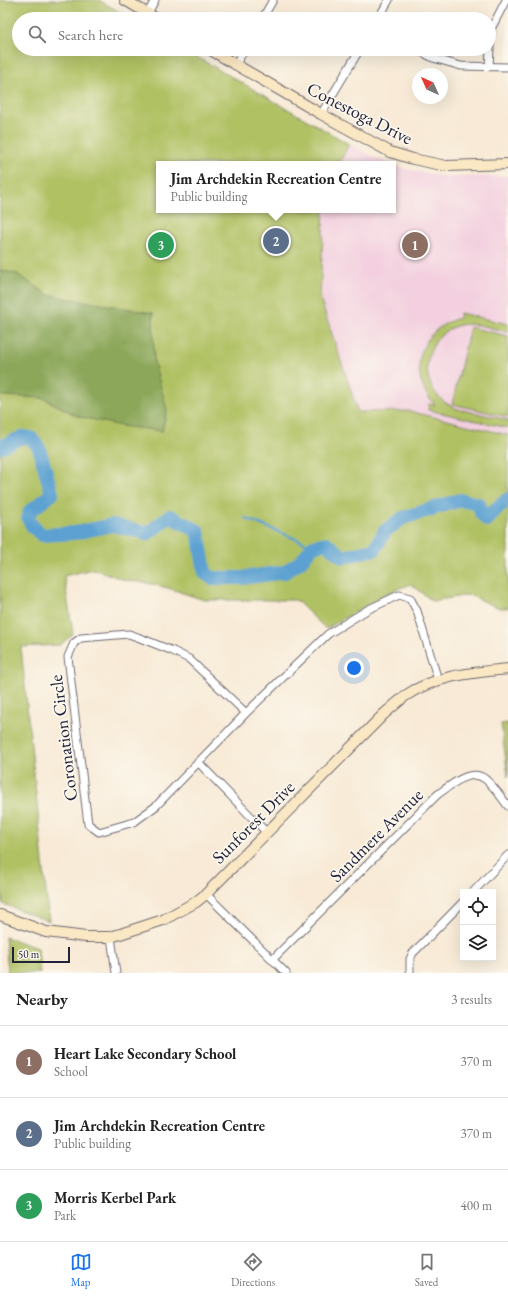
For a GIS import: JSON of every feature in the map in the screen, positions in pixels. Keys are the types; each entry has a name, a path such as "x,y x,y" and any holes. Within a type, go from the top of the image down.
{"street":[{"path":"125,0 146,12"},
{"path":"149,12 155,0"},
{"path":"266,12 273,0"},
{"path":"382,12 389,0"},
{"path":"496,19 506,0"},
{"name":"Conestoga Drive","path":"222,56 390,152 413,159 446,166 508,164"},
{"path":"236,64 241,56"},
{"path":"321,114 356,56"},
{"path":"429,56 461,66 490,68 508,67"},
{"path":"490,56 490,68"},
{"name":"Coronation Circle","path":"246,713 189,659 173,650 129,634 81,638 74,643 68,657 88,824 99,832 134,822 156,806 246,713 328,634 367,610 399,594 410,598 417,611 438,680"},
{"name":"Sunforest Drive","path":"0,915 46,932 86,937 111,937 163,920 196,902 206,894 384,714 406,696 438,680 468,673 508,669"},
{"path":"198,762 266,832"},
{"name":"Sandmere Avenue","path":"272,960 437,795 457,780 471,775 484,778 508,806"},
{"path":"475,889 508,855"},
{"path":"206,894 286,973"},
{"path":"410,973 410,959 413,953 460,905"},
{"path":"111,937 116,973"}],"shaded area":[{"path":"349,144 384,161 340,161"},
{"path":"396,166 409,170 447,177 508,176 508,435 409,411 358,412 320,298 324,213 396,213"}],"green space":[{"path":"0,0 99,0 120,12 12,12 12,56 195,56 349,144 340,161 156,161 156,213 324,213 320,298 358,412 409,411 508,435 508,608 499,608 469,595 432,601 411,584 387,593 326,629 296,600 204,600 168,588 125,580 93,569 64,576 73,634 60,645 21,647 49,921 3,904 0,869"},
{"path":"0,270 17,274 49,295 153,313 154,362 167,410 162,431 121,426 77,416 43,398 3,396 0,393"},
{"path":"460,313 508,324 508,332 472,324 460,325 449,329 433,346 427,367 428,378 433,389 442,400 448,404 458,409 508,420 508,428 428,410 429,404 435,405 426,393 421,380 419,367 421,354 426,343 434,332 445,324 459,318"},
{"path":"470,327 508,336 508,417 452,404"},
{"path":"508,723 508,777 501,724"},
{"path":"5,937 38,948 40,973 8,973"}],"waterway":[{"path":"0,447 22,437 31,438 39,448 52,494 30,511 28,518 33,527 42,535 75,533 112,525 147,534 170,516 198,531 205,573 212,578 242,578 285,572 301,561 313,546 326,543 343,557 375,549 385,531 403,518 460,500 479,504 481,513 487,520 496,509 508,499"},
{"path":"245,518 313,546"}],"place":[{"name":"Jim Archdekin Recreation Centre","path":"276,241"},
{"name":"Morris Kerbel Park","path":"161,245"},
{"name":"Heart Lake Secondary School","path":"415,245"}]}
